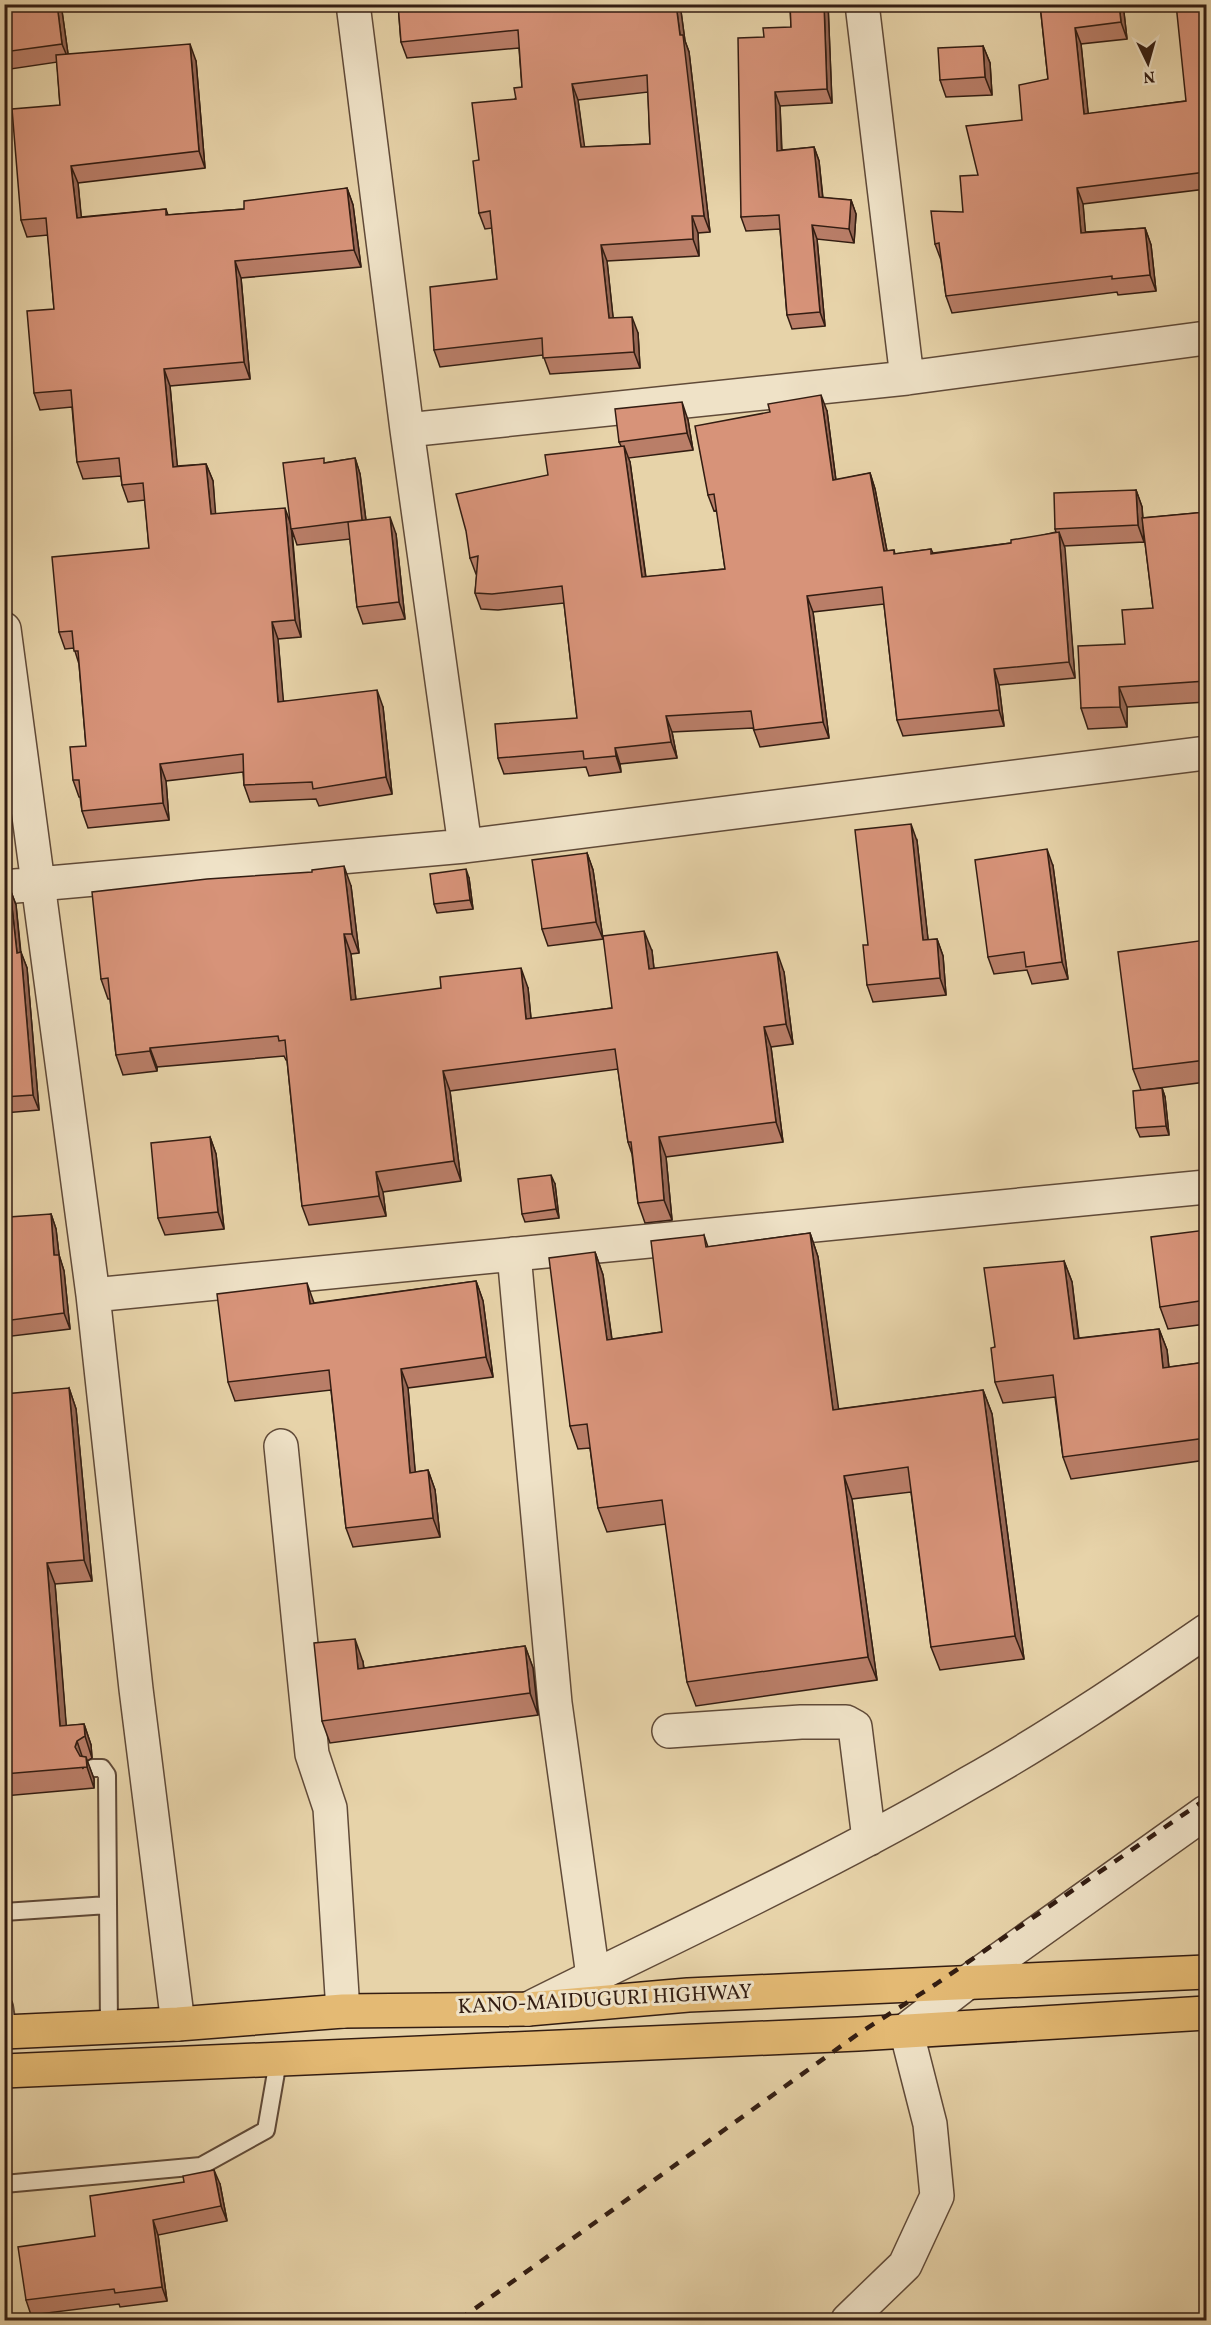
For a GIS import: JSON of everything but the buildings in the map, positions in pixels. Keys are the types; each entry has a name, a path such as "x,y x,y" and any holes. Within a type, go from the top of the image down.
{"highway":[{"name":"KANO-MAIDUGURI HIGHWAY","path":"6,2024 109,2027 343,2011 528,2008 688,1995 1206,1972"},
{"path":"4,2071 278,2061 858,2034 1206,2013"}],"street":[{"path":"353,4 407,430 465,846"},
{"path":"862,4 907,378"},
{"path":"407,430 907,378 1206,338"},
{"path":"4,629 93,1295 136,1689 178,2024"},
{"path":"4,887 465,846 1206,753"},
{"path":"93,1295 1206,1187"},
{"path":"514,1254 555,1704 593,1976"},
{"path":"280,1446 312,1754 330,1808 343,2011"},
{"path":"528,2008 869,1839 971,1783 1143,1674 1206,1631"},
{"path":"669,1731 801,1722 846,1722 855,1727 869,1839"},
{"path":"848,2320 905,2265 936,2196 930,2124 906,2030 968,1982 1206,1812"}],"lane":[{"path":"93,1768 102,1768 107,1775 109,2027"},
{"path":"4,1912 108,1905"},
{"path":"4,2184 201,2166 266,2130 278,2061"}],"railway":[{"path":"459,2320 858,2034 936,1984 1206,1799"}]}
